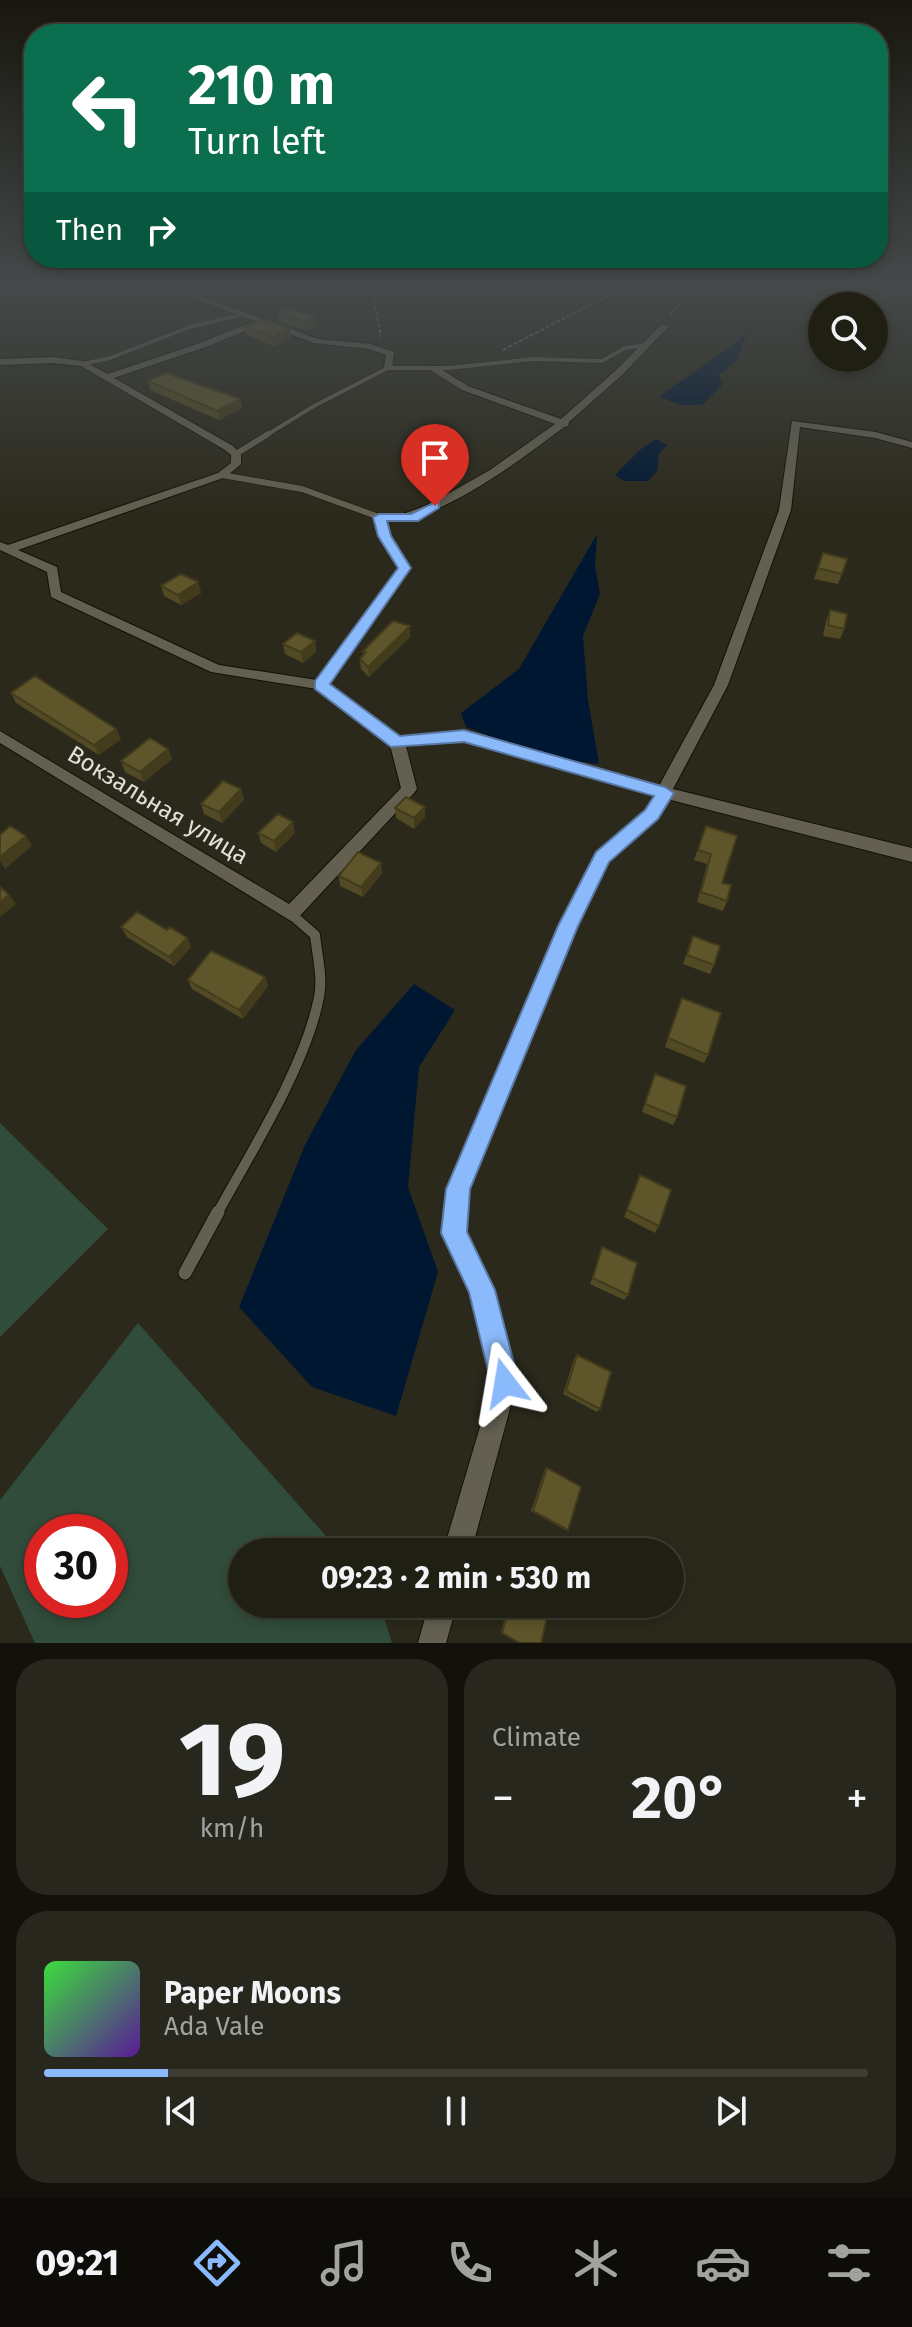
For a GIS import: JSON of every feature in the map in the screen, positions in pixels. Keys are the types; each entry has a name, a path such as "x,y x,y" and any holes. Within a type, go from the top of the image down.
{"street":[{"path":"3,549 222,475 236,464 236,454 83,364 73,363"},
{"path":"106,378 151,363"},
{"path":"388,368 389,363"},
{"path":"321,685 405,568 384,536 379,517 413,518 501,469 565,424 629,363"},
{"path":"433,368 465,388 565,424"},
{"path":"461,1538 505,1383 481,1290 454,1233 458,1189 568,926 602,857 651,815 721,685 785,510 795,423 876,435 912,445"},
{"path":"3,549 53,570 55,594 216,669 321,685 397,742 409,789 291,914"},
{"name":"Вокзальная улица","path":"0,736 291,914"},
{"path":"397,742 464,736 665,793 912,855"},
{"path":"432,1643 439,1618"}],"lane":[{"path":"83,364 91,363"},
{"path":"236,454 314,406 388,368 433,368 484,363"},
{"path":"222,475 270,479 298,486 379,517"},
{"path":"185,1273 277,1104 308,1033 320,994 315,935 291,914"}],"green space":[{"path":"0,1123 108,1229 0,1337"},
{"path":"138,1323 328,1538 228,1538 228,1618 384,1618 392,1643 35,1643 0,1566 0,1500"}],"water":[{"path":"707,363 734,363 719,375 723,384 702,405 681,405 659,397"},
{"path":"656,439 667,445 659,454 657,471 648,481 624,481 615,475 641,449"},
{"path":"597,534 595,566 600,594 583,636 588,700 599,764 546,757 466,727 461,713 519,669"},
{"path":"414,984 455,1010 419,1067 408,1187 438,1272 396,1416 312,1387 239,1307 305,1145 356,1050"}],"building":[{"path":"166,373 240,399 217,411 148,381"},
{"path":"823,553 847,559 842,574 818,568"},
{"path":"181,574 198,582 178,595 161,586"},
{"path":"830,610 847,614 844,629 828,625"},
{"path":"393,621 410,626 368,667 360,659 366,652 363,651"},
{"path":"297,633 315,641 301,652 283,644"},
{"path":"35,676 116,729 94,745 11,693"},
{"path":"150,738 168,749 140,772 121,761"},
{"path":"223,781 241,789 219,812 201,804"},
{"path":"406,797 425,807 414,818 395,808"},
{"path":"278,814 293,822 274,841 258,833"},
{"path":"10,826 26,836 0,857 0,835"},
{"path":"706,826 737,836 722,883 731,885 727,901 701,892 711,854 698,850"},
{"path":"358,852 381,863 361,887 339,876"},
{"path":"0,887 9,895 0,902"},
{"path":"137,912 187,938 169,957 121,927"},
{"path":"693,936 720,946 714,965 687,955"},
{"path":"211,951 265,977 239,1010 188,980"},
{"path":"682,998 721,1013 708,1055 668,1038"},
{"path":"655,1074 686,1086 677,1117 645,1104"},
{"path":"640,1175 671,1190 659,1226 627,1210"},
{"path":"602,1247 637,1263 628,1295 593,1278"},
{"path":"577,1355 611,1372 600,1409 566,1391"},
{"path":"547,1468 581,1487 568,1530 533,1511"},
{"path":"506,1618 547,1618 541,1643 520,1643 502,1633"}],"route":[{"path":"435,506 413,518 379,517 384,536 405,568 321,685 397,742 464,736 665,793 651,815 602,857 568,926 458,1189 454,1233 481,1290 505,1383"}]}
